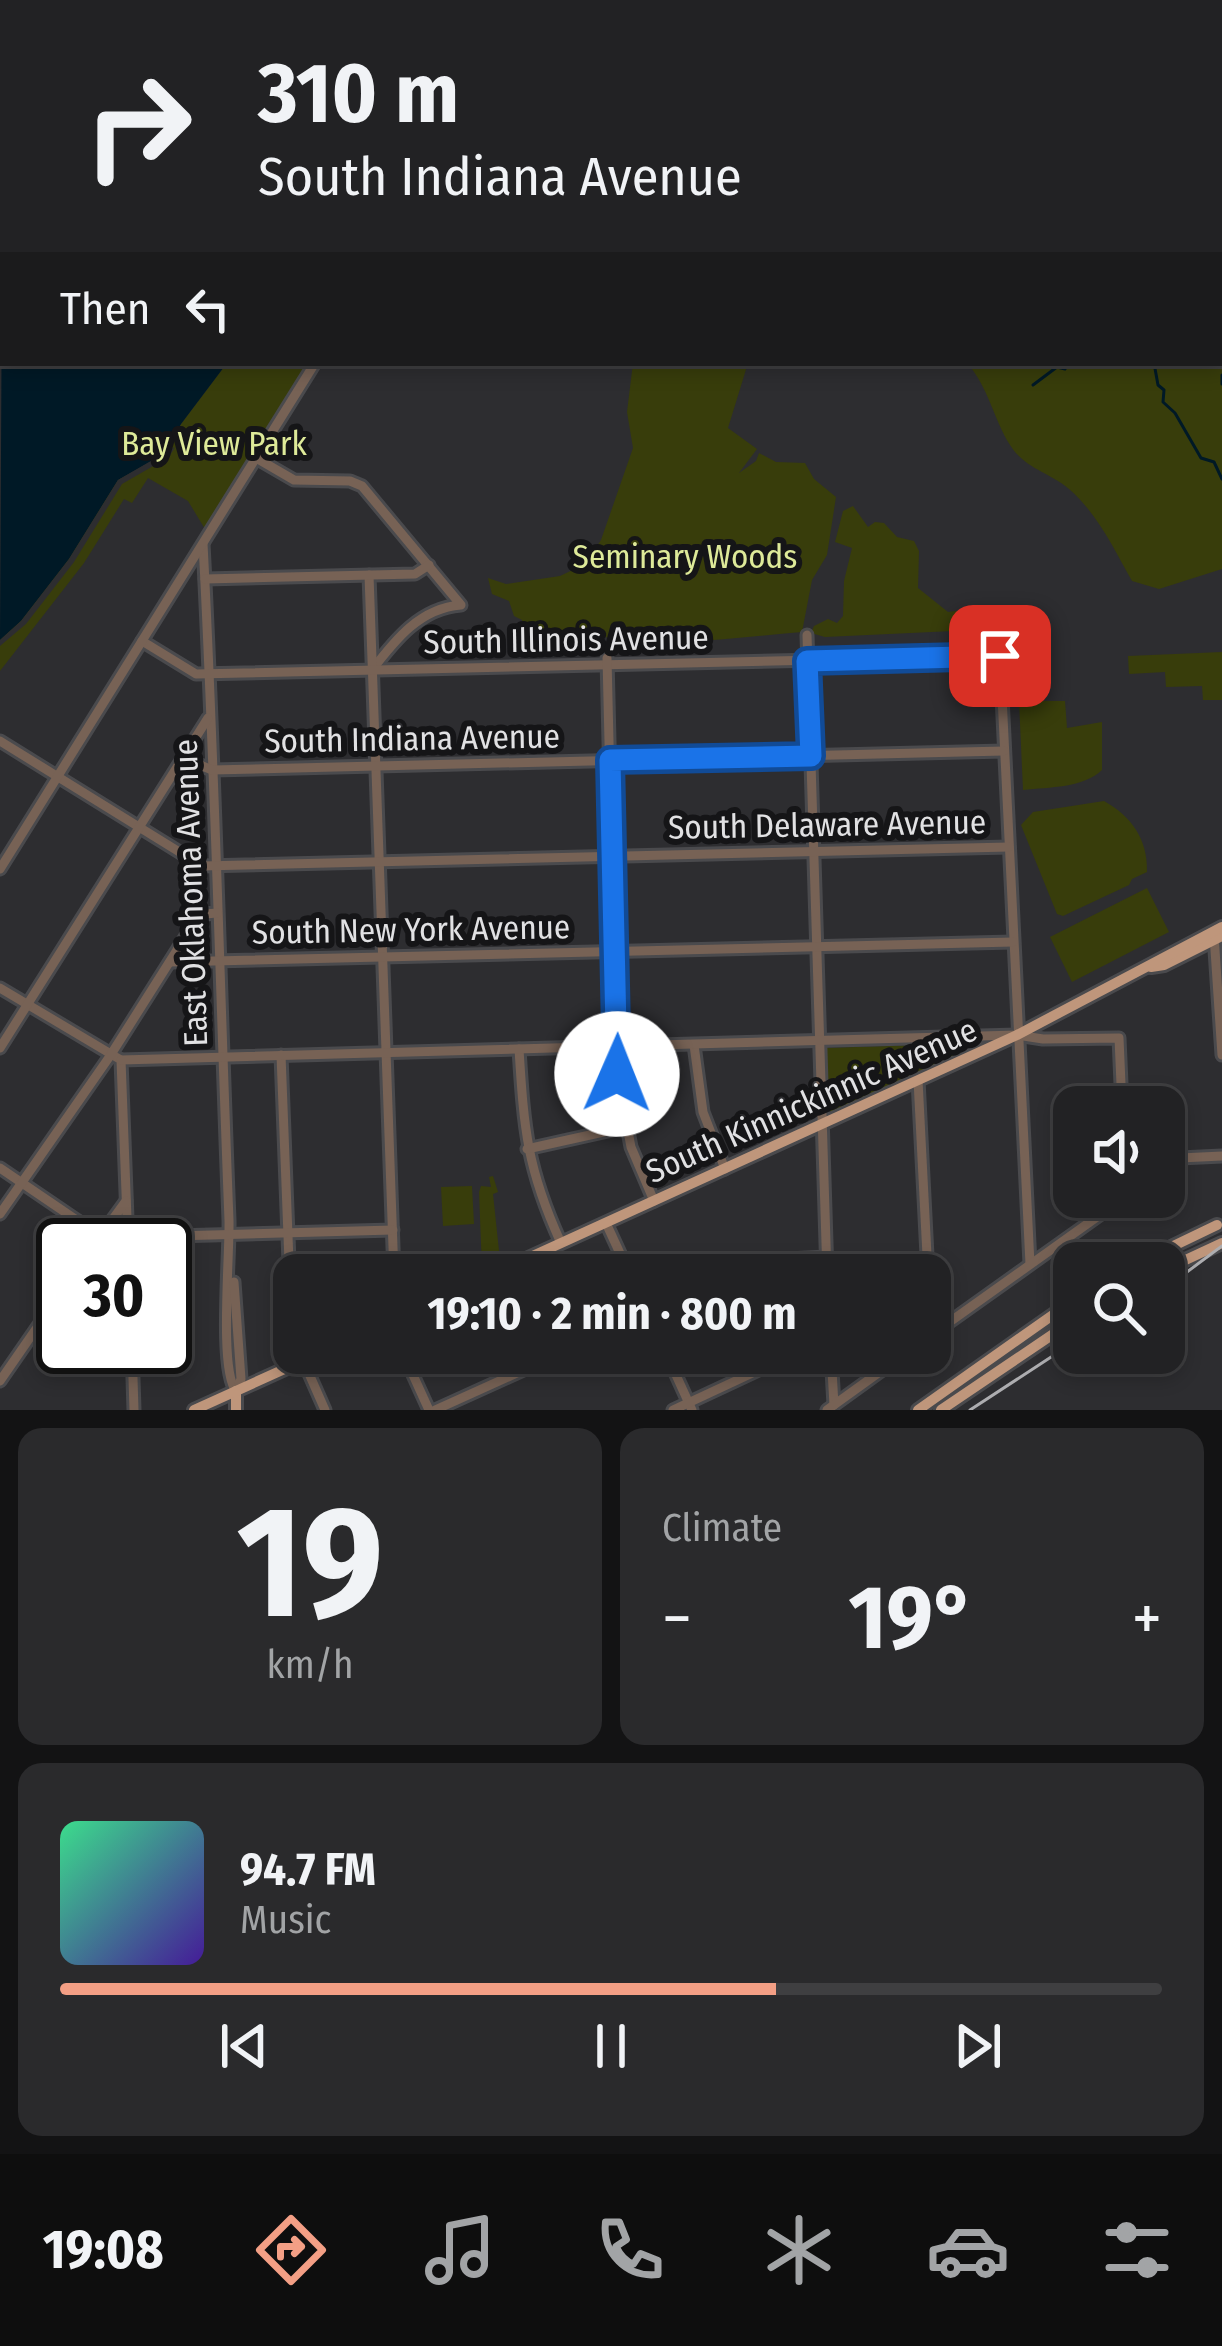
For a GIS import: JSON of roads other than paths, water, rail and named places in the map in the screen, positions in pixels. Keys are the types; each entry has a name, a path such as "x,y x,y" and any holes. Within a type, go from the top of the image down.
{"main road":[{"name":"South Kinnickinnic Avenue","path":"538,1254 1017,1035 1151,967 1164,965 1218,933"},
{"name":"South Kinnickinnic Avenue","path":"1151,967 1160,957 1218,933"},
{"path":"1197,948 1217,956"},
{"path":"1182,1242 1217,1225"},
{"path":"1185,1260 1222,1243"},
{"path":"918,1410 1053,1315"},
{"path":"940,1410 1053,1334"},
{"path":"194,1410 274,1374"},
{"name":"East Oklahoma Avenue","path":"236,1391 236,1410"}],"street":[{"path":"0,869 313,366"},
{"path":"256,458 298,482 343,480 362,486 461,605 436,610 416,622 372,670"},
{"name":"East Oklahoma Avenue","path":"203,544 229,1238 229,1360 230,1383 236,1391"},
{"path":"178,584 415,574 429,565"},
{"path":"369,575 394,1254"},
{"path":"807,635 826,1254"},
{"name":"South Illinois Avenue","path":"142,641 196,674 607,661 1000,656 1004,751"},
{"path":"607,661 617,1074 626,1126 654,1201"},
{"path":"0,1048 210,715"},
{"path":"0,741 202,866 216,866"},
{"path":"1004,751 1030,1264"},
{"name":"South Indiana Avenue","path":"184,758 212,770 1004,751"},
{"name":"South Delaware Avenue","path":"216,866 1009,847"},
{"path":"0,1214 115,1058 200,916 217,913"},
{"path":"1218,933 1222,1055"},
{"name":"South New York Avenue","path":"170,962 1013,942"},
{"path":"160,976 193,962"},
{"path":"0,988 115,1058 1017,1035 1043,1040 1120,1038 1121,1086"},
{"path":"955,1039 970,1057"},
{"path":"694,1046 703,1112 725,1169"},
{"path":"519,1049 527,1149 540,1197 562,1243"},
{"path":"281,1055 290,1254"},
{"path":"115,1058 127,1218"},
{"path":"918,1080 927,1254"},
{"path":"527,1149 626,1126"},
{"path":"1185,1158 1222,1156"},
{"path":"0,1168 67,1218"},
{"path":"114,1218 126,1201"},
{"path":"951,1321 1095,1218"},
{"path":"606,1223 620,1254"},
{"path":"192,1239 393,1230"},
{"path":"0,1381 36,1329"},
{"path":"133,1374 134,1410"},
{"path":"304,1374 325,1410"},
{"path":"414,1374 432,1410 513,1374"},
{"path":"676,1374 691,1406"},
{"path":"673,1410 691,1406 753,1374"},
{"path":"830,1408 831,1374"},
{"path":"830,1408 876,1374"}],"water":[{"path":"1,366 225,366 164,454 118,480 69,559 21,621 0,640"}],"waterway":[{"path":"1033,385 1057,367 1066,366"},
{"path":"1155,366 1158,385 1164,390 1163,402 1175,413 1201,458 1214,462 1222,479"},
{"path":"1222,375 1222,384"}],"railway":[{"path":"1185,1273 1222,1246"},
{"path":"970,1410 1053,1356"}],"park label":[{"name":"Bay View Park","path":"214,443"},
{"name":"Seminary Woods","path":"685,556"}]}
